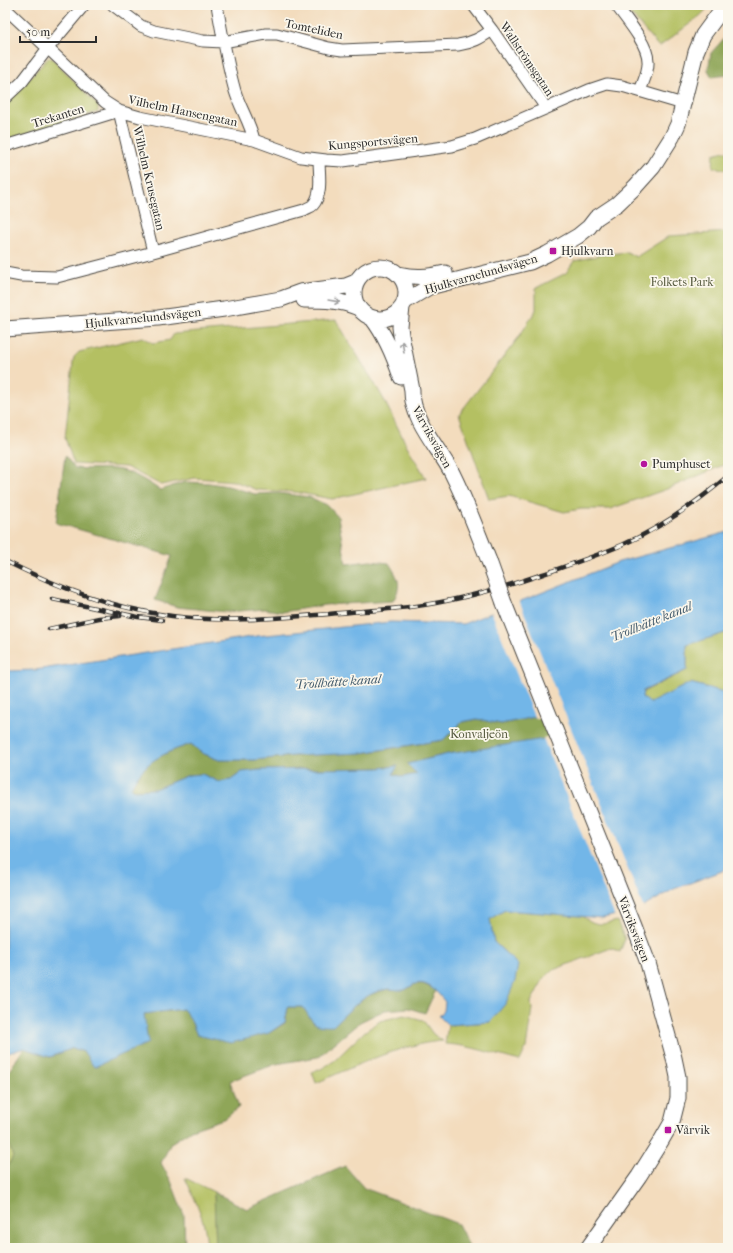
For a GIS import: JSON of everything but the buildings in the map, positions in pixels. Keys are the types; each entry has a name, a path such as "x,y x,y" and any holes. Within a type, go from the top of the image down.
{"street":[{"path":"5,98 22,82 84,5"},
{"name":"Tomteliden","path":"113,5 141,26 154,31 203,41 223,42 266,34 277,34 342,50 458,45 469,43 492,30"},
{"path":"217,5 223,42 236,92 251,127 254,140"},
{"name":"Wallströmsgatan","path":"472,5 492,30 542,102 544,108"},
{"path":"616,5 648,54 648,63 640,91"},
{"name":"Hjulkvarnelundsvägen","path":"403,304 429,287 530,262 578,236 589,227 596,218 617,204 635,187 652,167 672,138 684,104 696,52 703,35 725,5"},
{"name":"Vilhelm Hansengatan","path":"5,8 105,102 119,111 254,140 301,156 319,160"},
{"name":"Kungsportsvägen","path":"5,273 21,276 56,277 304,210 313,204 320,187 319,160 343,161 452,146 607,84 622,86 684,104"},
{"name":"Trekanten","path":"5,146 119,111"},
{"name":"Wilhelm Krusegatan","path":"119,111 153,252"},
{"name":"Hjulkvarnelundsvägen","path":"398,274 410,277 427,277 525,254 547,244 586,220 596,218"},
{"path":"372,318 388,318 396,314 403,304 406,289 402,278 389,268 372,268 362,273 356,282 354,299 359,308 372,318 380,328 392,353 405,390 412,399"},
{"name":"Hjulkvarnelundsvägen","path":"5,329 158,318 281,299 300,292 346,286 356,282"},
{"name":"Hjulkvarnelundsvägen","path":"281,299 330,300 348,303 359,308"},
{"name":"Vårviksvägen","path":"403,304 400,327 406,365 412,390 412,399 420,420 451,471 468,506 504,603 634,926 648,963 678,1077 678,1098 672,1122 639,1176 588,1248"}],"green space":[{"path":"623,5 707,5 706,10 700,16 659,47"},
{"path":"728,34 728,75 712,77 708,70 711,53"},
{"path":"49,57 53,59 98,106 98,112 5,140 5,105"},
{"path":"728,151 728,170 713,167 714,154"},
{"name":"Folkets Park","path":"728,232 728,463 667,489 610,509 581,509 564,512 509,496 489,499 459,414 519,337 536,310 536,288 566,273 574,261 601,255 627,252 636,257 669,236"},
{"path":"336,320 382,396 407,446 426,478 332,499 295,492 257,490 234,481 195,478 161,485 126,467 74,464 65,438 73,363 74,357 79,352 143,337 153,343 170,340 174,334"},
{"path":"65,456 75,468 115,469 126,471 141,478 160,490 185,482 209,483 228,486 255,494 278,493 309,497 327,505 338,517 346,564 370,561 389,563 397,577 399,585 396,595 393,601 325,605 283,612 265,609 226,612 177,607 155,600 172,556 56,523"},
{"path":"728,632 728,693 690,683 650,704 642,697 643,692 687,670 687,645"},
{"name":"Konvaljeön","path":"539,716 559,719 565,726 563,735 544,740 448,754 407,764 418,774 403,777 393,774 397,766 379,768 260,770 242,772 231,780 219,782 202,774 189,775 155,789 135,790 131,788 136,778 148,764 163,754 191,744 202,753 219,760 255,760 293,756 361,753 443,740 462,722 478,719 501,724"},
{"path":"505,910 582,916 591,922 599,924 617,921 625,939 620,952 611,948 553,970 544,978 531,1002 532,1009 526,1048 520,1061 474,1048 445,1044 448,1025 490,1022 518,965 494,942 489,919"},
{"path":"415,984 423,984 436,990 425,1013 408,1008 385,1010 360,1022 318,1057 276,1064 230,1081 239,1107 226,1118 191,1130 171,1143 161,1163 171,1181 184,1215 185,1248 5,1248 5,1170 13,1157 7,1136 5,1136 5,1077 24,1048 50,1057 73,1048 84,1052 143,1014 183,1009 190,1018 197,1035 269,1033 285,1023 288,1007 303,1007 314,1023 333,1026 349,1010 368,995 388,989 405,990"},
{"path":"404,1015 423,1020 433,1034 443,1041 410,1046 394,1051 316,1083 312,1072 321,1069 334,1061 364,1032 380,1021"},
{"path":"5,1136 7,1136 13,1157 5,1170"},
{"path":"345,1166 364,1188 458,1224 470,1248 216,1248 214,1192 247,1209"},
{"path":"185,1178 214,1192 216,1248 206,1248 203,1222"}],"water":[{"name":"Trollhätte kanal","path":"728,532 728,632 687,645 687,670 643,691 642,697 650,703 690,683 728,693 728,866 722,871 674,889 638,910 603,918 505,910 490,919 494,942 518,965 515,981 506,1003 490,1022 448,1025 439,1016 444,1011 445,1002 433,988 420,983 404,990 389,989 372,994 351,1008 333,1026 321,1026 317,1024 312,1020 303,1007 288,1007 285,1022 269,1033 231,1043 197,1035 190,1018 183,1009 144,1014 148,1043 94,1067 84,1052 73,1048 50,1057 24,1048 5,1054 5,671 35,670 257,636 391,622 463,624 619,562","holes":["539,716 559,719 565,726 563,735 448,754 407,764 417,774 403,777 393,774 398,766 379,768 260,770 242,772 231,780 219,782 202,774 189,775 155,789 135,790 131,788 142,771 155,759 191,744 202,753 219,760 255,760 293,756 361,753 443,740 462,722 477,719 501,724"]}],"pier":[{"path":"519,600 644,909 639,912 615,917 543,738 562,733 563,727 558,720 535,719 491,611"}],"railway":[{"path":"5,561 86,596 128,608 172,616 211,619 250,619 309,616 406,607 465,597 496,589 612,549 651,531 664,523 691,505 728,476"},
{"path":"52,599 138,617 162,620"},
{"path":"49,629 99,618 120,616"}],"place":[{"name":"Hjulkvarn","path":"553,251"},
{"name":"Pumphuset","path":"644,464"},
{"name":"Vårvik","path":"668,1130"}]}
